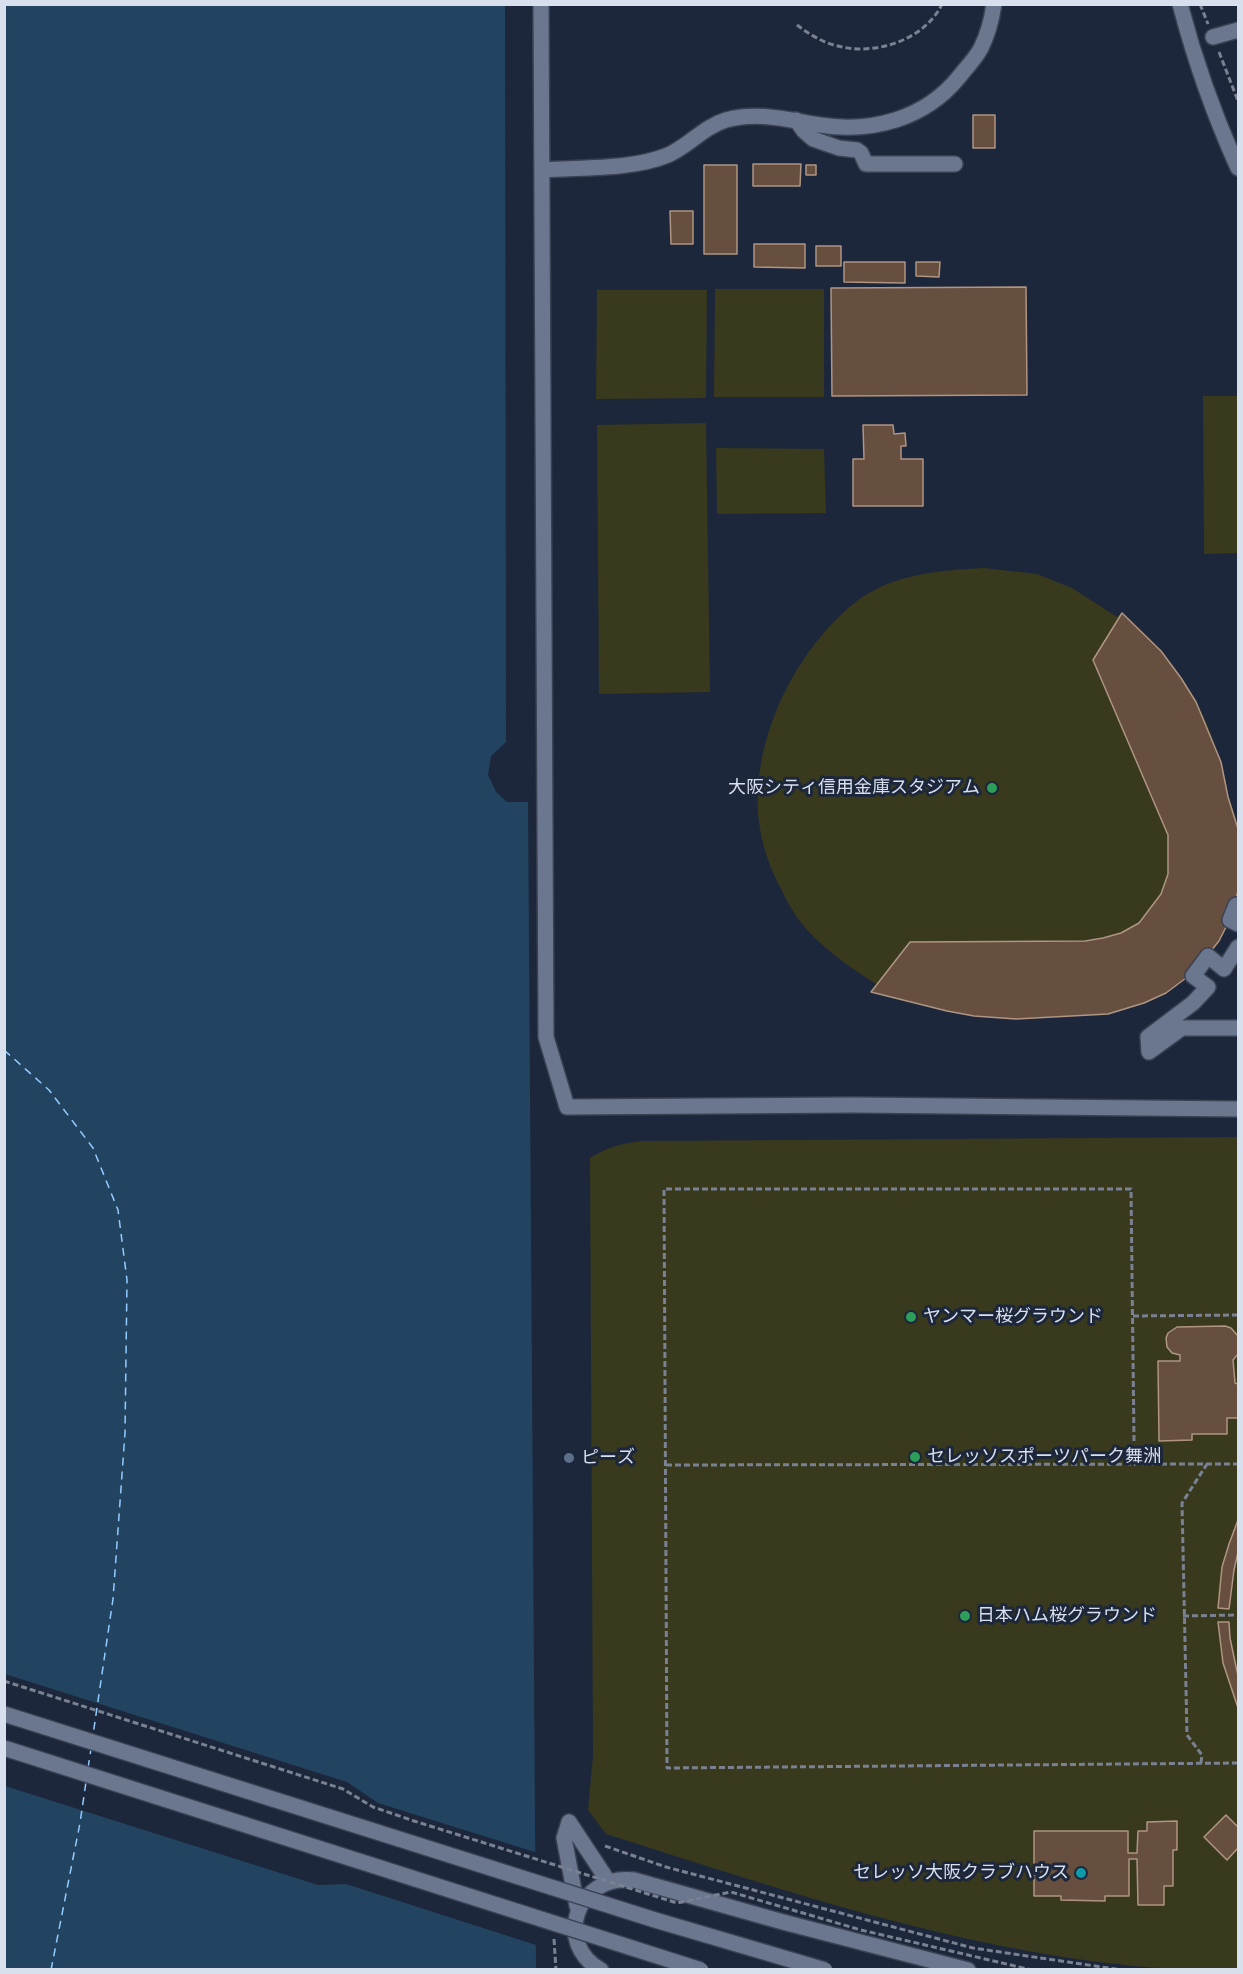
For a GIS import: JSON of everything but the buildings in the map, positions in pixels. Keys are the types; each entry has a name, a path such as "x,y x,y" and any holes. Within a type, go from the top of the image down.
{"street":[{"path":"541,4 546,1037 567,1107 854,1105 1239,1109"},
{"path":"542,170 630,164 665,156 683,148 703,130 727,120 756,116 851,129 882,125 910,116 936,100 957,80 981,49 994,4"},
{"path":"1180,4 1201,79 1239,168"},
{"path":"1213,37 1239,30"},
{"path":"796,120 804,132 813,139 832,146 857,150 866,164 955,164"},
{"path":"1239,906 1236,905 1230,920 1239,924"},
{"path":"1239,948 1224,969 1208,957 1193,976 1208,987 1192,1004 1148,1037 1149,1052 1182,1028 1239,1028"},
{"path":"4,1714 655,1920 825,1970"},
{"path":"4,1748 701,1970"},
{"path":"601,1970 589,1961 578,1943 576,1933 578,1912 564,1838 569,1822 608,1881"},
{"path":"578,1912 590,1892 608,1881 622,1878 968,1970"}],"path":[{"path":"797,25 823,41 838,47 877,48 914,34 934,18 942,4"},
{"path":"1134,1441 1131,1189 664,1189 668,1768 1239,1763"},
{"path":"1133,1316 1239,1315"},
{"path":"1201,1763 1202,1755 1187,1735 1182,1503 1207,1464"},
{"path":"666,1465 1239,1464"},
{"path":"1183,1616 1239,1615"},
{"path":"4,1681 343,1789 373,1807 414,1821 677,1903 731,1892 861,1930 1032,1970"}],"green space":[{"path":"715,289 824,289 824,397 714,397"},
{"path":"597,290 707,290 706,398 596,399"},
{"path":"1203,396 1238,396 1238,553 1204,554"},
{"path":"706,423 710,692 599,694 597,425"},
{"path":"716,448 824,449 826,513 717,514"},
{"name":"大阪シティ信用金庫スタジアム","path":"983,568 1037,574 1072,588 1117,617 1122,613 1187,688 1201,711 1215,746 1239,837 1239,888 1231,917 1208,957 1191,973 1173,987 1131,1007 1108,1014 1016,1019 974,1016 947,1011 871,992 876,984 832,953 796,916 771,867 763,844 759,822 759,777 769,732 792,678 823,634 861,598 889,583 920,575"},
{"name":"セレッソスポーツパーク舞洲","path":"1238,1137 1238,1969 1173,1969 1134,1966 999,1946 867,1914 606,1834 588,1810 593,1756 590,1158 615,1146 643,1141"}],"water":[{"path":"5,5 505,5 506,742 491,756 488,775 496,792 507,802 528,802 536,1969 5,1970"}],"pier":[{"path":"5,1674 347,1782 378,1803 538,1853 539,1946 346,1884 318,1885 5,1786"}],"ferry route":[{"path":"4,1050 49,1090 93,1148 118,1210 127,1280 125,1433 113,1599 93,1735"},
{"path":"88,1768 91,1749"},
{"path":"51,1970 86,1782"}],"place":[{"name":"大阪シティ信用金庫スタジアム","path":"992,788"},
{"name":"ヤンマー桜グラウンド","path":"911,1317"},
{"name":"セレッソスポーツパーク舞洲","path":"915,1457"},
{"name":"ピーズ","path":"569,1458"},
{"name":"日本ハム桜グラウンド","path":"965,1616"},
{"name":"セレッソ大阪クラブハウス","path":"1081,1873"}]}
